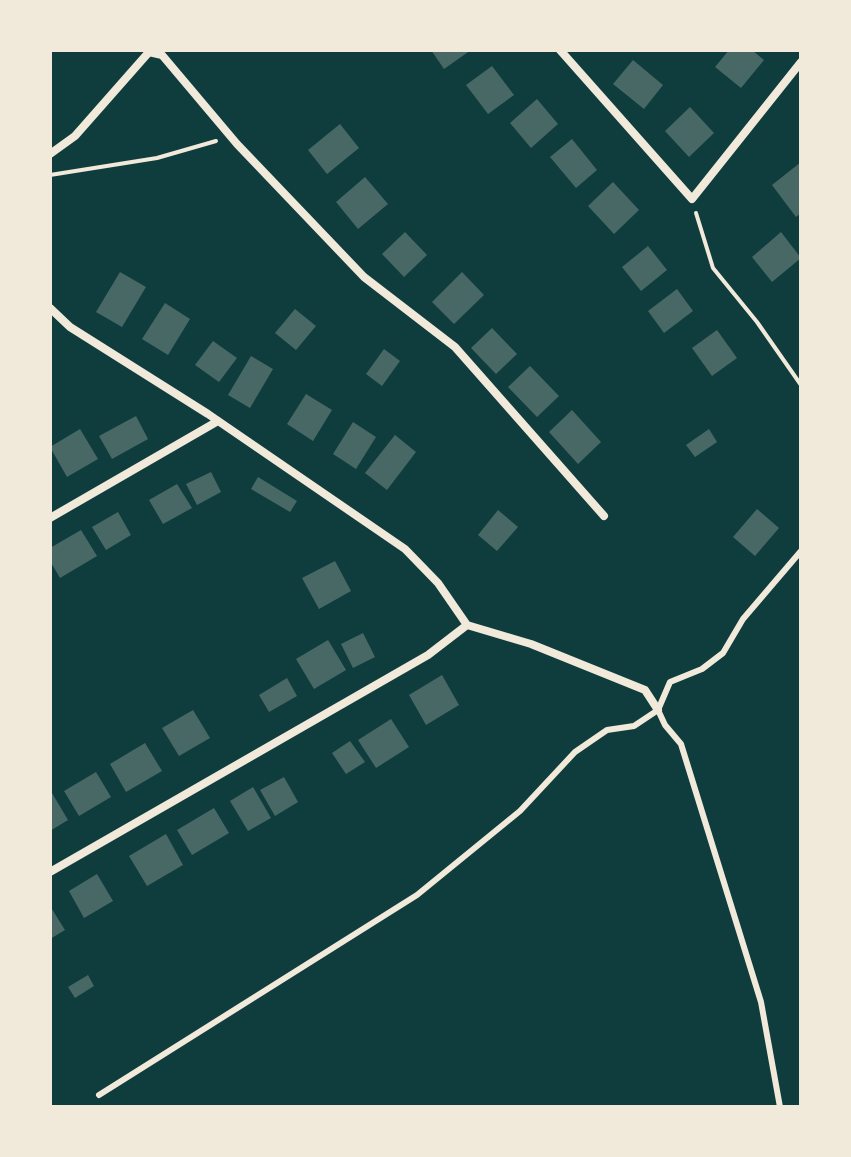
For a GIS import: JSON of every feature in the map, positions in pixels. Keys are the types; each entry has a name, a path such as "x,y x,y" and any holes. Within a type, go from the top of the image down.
{"street":[{"path":"560,50 692,199 801,62"},
{"path":"50,154 75,136 149,52 162,55 231,136 364,277 455,347 604,516"},
{"path":"50,308 70,327 218,421 405,549 438,583 467,625 531,644 645,690 658,710"},
{"path":"50,518 218,421"},
{"path":"50,872 428,655 467,625"}],"lane":[{"path":"99,1095 417,895 520,811 575,752 607,730 634,726 658,710 670,682 702,669 723,653 743,619 801,551"},
{"path":"658,710 665,725 681,744 761,1002 780,1107"}],"path":[{"path":"50,175 157,158 231,136"},
{"path":"692,199 713,268 757,322 801,385"}],"building":[{"path":"431,50 471,50 444,69"},
{"path":"729,50 752,50 764,60 741,88 715,67"},
{"path":"633,60 663,85 644,109 613,84"},
{"path":"492,66 514,95 488,114 466,85"},
{"path":"537,99 558,124 531,148 510,123"},
{"path":"690,107 714,133 689,157 665,131"},
{"path":"340,124 359,148 327,174 308,150"},
{"path":"572,139 597,170 576,188 550,157"},
{"path":"801,162 801,213 796,217 772,185"},
{"path":"365,177 388,204 358,229 336,202"},
{"path":"613,182 639,210 614,234 588,206"},
{"path":"405,232 427,255 404,277 382,254"},
{"path":"781,232 801,258 772,282 752,257"},
{"path":"648,246 667,270 641,291 622,267"},
{"path":"120,272 146,287 122,327 96,312"},
{"path":"462,272 484,295 454,324 432,302"},
{"path":"677,289 693,311 664,333 648,311"},
{"path":"165,303 190,319 168,355 142,339"},
{"path":"295,309 316,326 296,350 275,333"},
{"path":"492,328 517,354 496,374 471,348"},
{"path":"717,330 737,358 712,376 692,348"},
{"path":"213,341 237,358 219,382 195,365"},
{"path":"384,349 400,361 382,386 366,374"},
{"path":"251,356 273,369 250,408 228,395"},
{"path":"530,366 559,396 537,417 508,387"},
{"path":"306,394 332,410 313,441 287,424"},
{"path":"572,410 601,442 578,464 549,432"},
{"path":"136,416 148,439 112,459 99,436"},
{"path":"353,422 376,437 356,469 333,454"},
{"path":"80,429 98,459 67,477 50,447"},
{"path":"709,429 717,442 695,457 686,445"},
{"path":"395,435 416,452 387,490 365,473"},
{"path":"211,472 221,492 197,505 186,484"},
{"path":"258,477 297,501 290,512 251,489"},
{"path":"177,484 192,508 163,524 149,500"},
{"path":"757,509 779,528 755,556 733,537"},
{"path":"498,510 518,527 497,551 478,535"},
{"path":"118,512 131,535 106,550 92,527"},
{"path":"81,530 97,556 60,578 50,561 50,548"},
{"path":"335,561 351,591 319,609 302,578"},
{"path":"363,633 375,657 353,668 341,644"},
{"path":"328,640 346,670 314,689 296,659"},
{"path":"442,675 459,705 426,725 409,695"},
{"path":"287,678 297,696 269,712 259,695"},
{"path":"193,710 210,738 179,756 162,728"},
{"path":"391,719 409,747 376,768 358,740"},
{"path":"350,741 365,762 346,774 332,753"},
{"path":"145,743 162,771 126,792 110,764"},
{"path":"96,772 111,797 79,816 64,791"},
{"path":"284,777 298,802 275,816 260,790"},
{"path":"253,787 271,818 248,831 230,801"},
{"path":"52,793 68,820 50,831 50,795"},
{"path":"214,808 229,833 192,855 177,830"},
{"path":"166,834 183,865 147,886 129,856"},
{"path":"97,874 113,901 84,918 69,891"},
{"path":"50,906 65,930 50,939"},
{"path":"88,975 94,986 75,998 68,987"}]}
